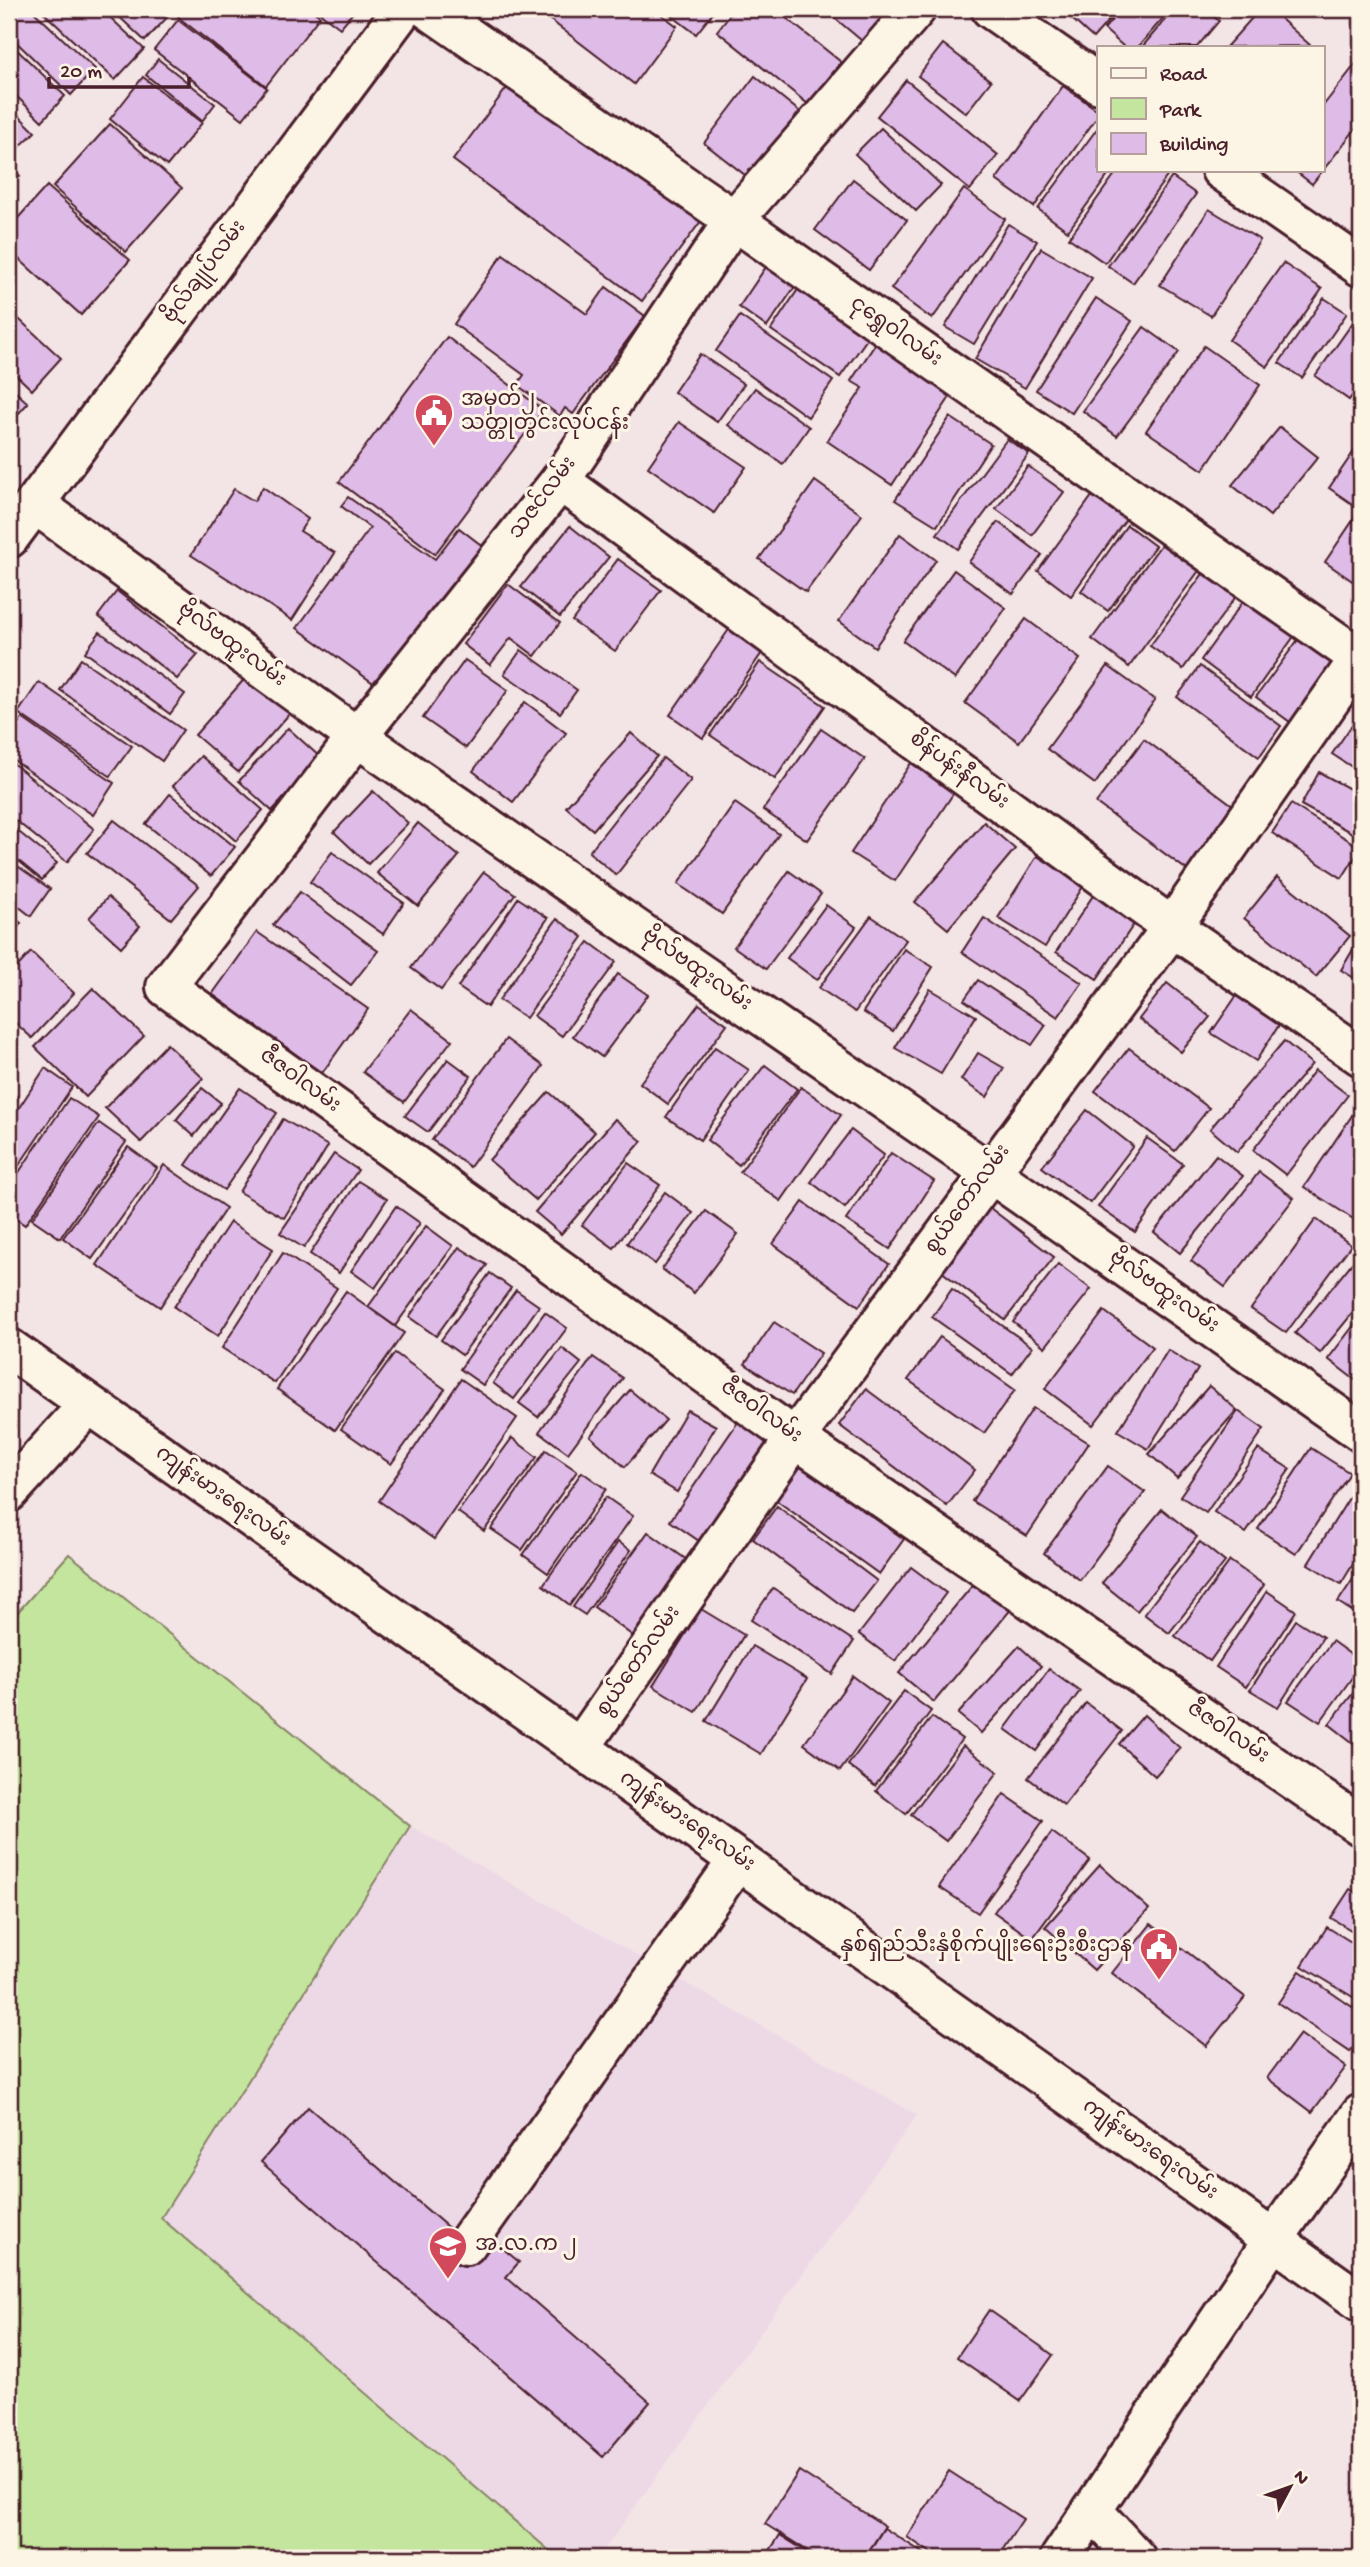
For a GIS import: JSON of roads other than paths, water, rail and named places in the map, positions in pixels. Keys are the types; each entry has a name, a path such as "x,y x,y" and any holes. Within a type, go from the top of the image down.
{"street":[{"name":"ဗိုလ်ချုပ်လမ်း","path":"9,537 403,9"},
{"name":"ငုရွှေဝါလမ်း","path":"428,9 1361,658"},
{"name":"သဇင်လမ်း","path":"166,987 357,737 559,481 734,220 916,9"},
{"path":"991,9 1097,83"},
{"path":"1224,172 1361,267"},
{"name":"စိန်ပန်းနီလမ်း","path":"559,481 1171,927 1361,1056"},
{"name":"ဗိုလ်ဗထူးလမ်း","path":"35,504 357,737 1361,1432"},
{"name":"စွယ်တော်လမ်း","path":"580,1748 795,1438 1171,927 1361,658"},
{"name":"ဇီဇဝါလမ်း","path":"166,987 795,1438 1361,1826"},
{"name":"ကျန်းမားရေးလမ်း","path":"9,1348 580,1748 1361,2302"},
{"path":"9,1492 88,1405"},
{"path":"466,2245 737,1860"},
{"path":"1060,2558 1273,2240 1361,2114"},
{"path":"1092,2510 1136,2558"}],"place":[{"name":"အမှတ်၂ သတ္တုတွင်းလုပ်ငန်း","path":"434,447"},
{"name":"နှစ်ရှည်သီးနှံစိုက်ပျိုးရေးဦးစီးဌာန","path":"1159,1981"},
{"name":"အ.လ.က ၂","path":"448,2280"}]}
